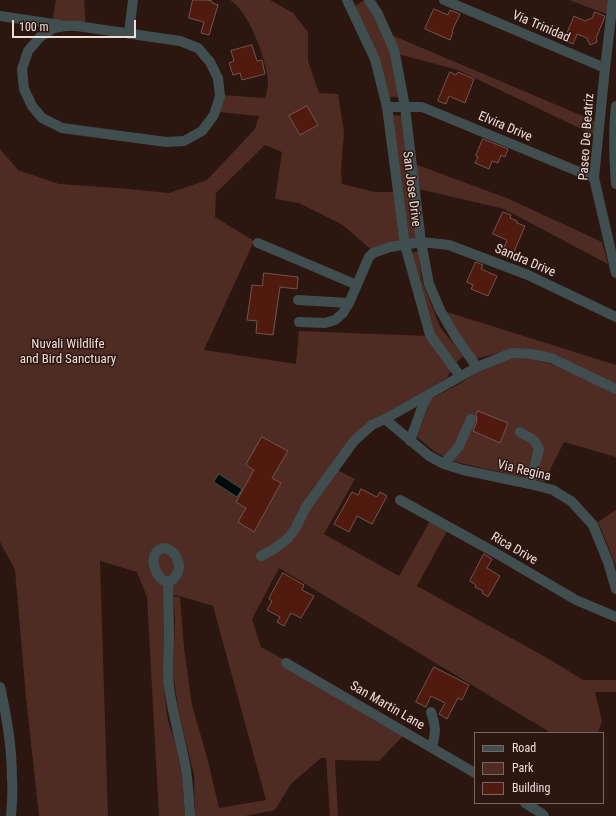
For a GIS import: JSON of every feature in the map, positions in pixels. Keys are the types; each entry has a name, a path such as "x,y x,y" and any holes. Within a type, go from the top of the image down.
{"street":[{"path":"130,34 133,0"},
{"name":"San Jose Drive","path":"347,0 375,59 387,107 405,245 430,335 460,376"},
{"name":"San Jose Drive","path":"369,0 378,14 394,50 405,107 421,242 429,284 440,310 476,367"},
{"name":"Via Trinidad","path":"444,0 605,68"},
{"name":"Paseo De Beatriz","path":"613,0 594,178 616,273"},
{"path":"0,16 180,42 198,48 210,62 218,78 220,96 214,115 202,131 184,141 166,142 62,128 42,118 32,106 24,89 22,69 28,51 40,37 54,28 66,26"},
{"path":"616,106 614,122 616,184"},
{"name":"Elvira Drive","path":"387,107 422,107 594,178"},
{"name":"Sandra Drive","path":"299,322 325,323 335,320 343,313 349,303 369,257 373,253 390,247 421,242 456,247 528,275 616,317"},
{"path":"258,243 357,285"},
{"path":"298,300 349,303"},
{"path":"261,556 274,549 288,538 295,529 306,507 354,441 372,425 386,419 476,367 512,353 531,354 551,358 616,388"},
{"path":"410,441 428,395"},
{"name":"Via Regina","path":"386,419 429,456 444,464 463,470 553,490 571,501 593,525 608,562 616,589"},
{"path":"444,464 459,446 471,419"},
{"path":"520,432 534,440 539,449 530,484"},
{"name":"Rica Drive","path":"400,500 501,556 576,600 616,617"},
{"path":"168,582 169,687 188,782 190,816"},
{"name":"San Martin Lane","path":"286,662 474,771"},
{"path":"0,687 4,702 9,737 12,778 11,816"},
{"path":"431,712 436,727 432,747"},
{"path":"527,804 542,813 544,816"}],"green space":[{"path":"56,0 84,0 86,29 52,23"},
{"name":"Nuvali Wildlife and Bird Sanctuary","path":"230,0 270,0 293,13 308,32 308,61 319,93 338,94 344,132 341,171 342,184 375,192 394,192 401,238 394,245 375,253 343,225 299,203 275,199 282,152 265,145 216,193 215,217 254,241 204,350 296,364 299,331 428,336 452,368 447,378 369,423 331,467 355,479 324,534 399,576 430,521 447,531 417,586 549,659 583,680 616,680 616,692 595,692 602,721 598,732 549,732 279,568 252,619 261,647 283,659 281,663 403,736 379,761 335,760 338,816 330,816 326,758 321,758 291,784 275,810 245,816 195,816 194,774 179,715 173,672 175,621 173,596 180,597 184,648 192,705 208,761 219,808 266,800 213,606 176,595 163,595 166,634 164,689 168,721 176,745 180,767 185,816 159,816 147,597 137,572 100,561 108,816 39,816 26,697 15,570 0,542 0,149 18,170 59,184 169,193 207,180 255,129 259,116 218,112 221,95 265,98 268,85 261,50 256,37 244,15"},
{"path":"364,0 390,50 399,97 389,97 379,56 355,6"},
{"path":"569,0 610,0 609,15"},
{"path":"389,34 597,122 596,136 458,70 398,54"},
{"path":"391,115 403,116 416,238 409,239"},
{"path":"415,164 509,199 602,242 608,264 504,209 419,189"},
{"path":"418,251 422,281 440,327 463,356 456,363 433,333 411,253"},
{"path":"447,312 616,365 616,388 554,356 513,349 475,359 461,339"},
{"path":"512,358 531,359 551,364 616,392 616,457 564,442 544,482 447,459 434,451 417,437 431,399 461,383 477,372"},
{"path":"616,510 616,566 598,522"}],"shaded area":[{"path":"219,474 242,489 237,497 214,482"}],"building":[{"path":"193,0 212,1 212,3 218,5 209,35 201,33 204,22 189,18"},
{"path":"434,9 448,15 450,10 460,14 452,31 450,40 425,29"},
{"path":"595,12 605,16 596,38 597,42 590,45 587,38 577,34 573,44 564,40 574,16 585,21 592,18"},
{"path":"252,45 257,61 262,60 265,74 242,80 240,73 233,75 229,63 234,61 231,51"},
{"path":"450,72 456,75 458,72 474,79 465,103 449,96 446,104 438,101"},
{"path":"307,106 318,125 300,135 289,116"},
{"path":"483,139 508,149 505,157 501,155 498,163 492,161 489,169 475,163 478,157 476,156"},
{"path":"503,212 511,215 510,218 517,221 517,223 525,226 513,254 503,250 507,240 493,234"},
{"path":"476,262 483,265 481,269 497,276 488,296 471,289 473,285 467,282"},
{"path":"264,273 298,277 297,289 280,287 273,335 256,333 257,321 247,320 252,285 262,286"},
{"path":"478,411 508,423 500,443 473,431 477,421 476,415"},
{"path":"262,437 288,451 272,478 281,483 254,532 238,522 246,508 236,502 254,470 246,465"},
{"path":"361,489 377,497 380,492 387,496 372,524 357,516 349,532 334,524 352,492 358,495"},
{"path":"484,554 492,559 487,568 500,576 488,597 470,581"},
{"path":"283,573 304,585 302,590 314,596 301,618 291,613 284,626 277,622 280,617 267,610 272,601 269,599"},
{"path":"434,667 469,685 462,700 458,698 447,719 439,714 445,703 431,696 426,707 416,702"}]}
